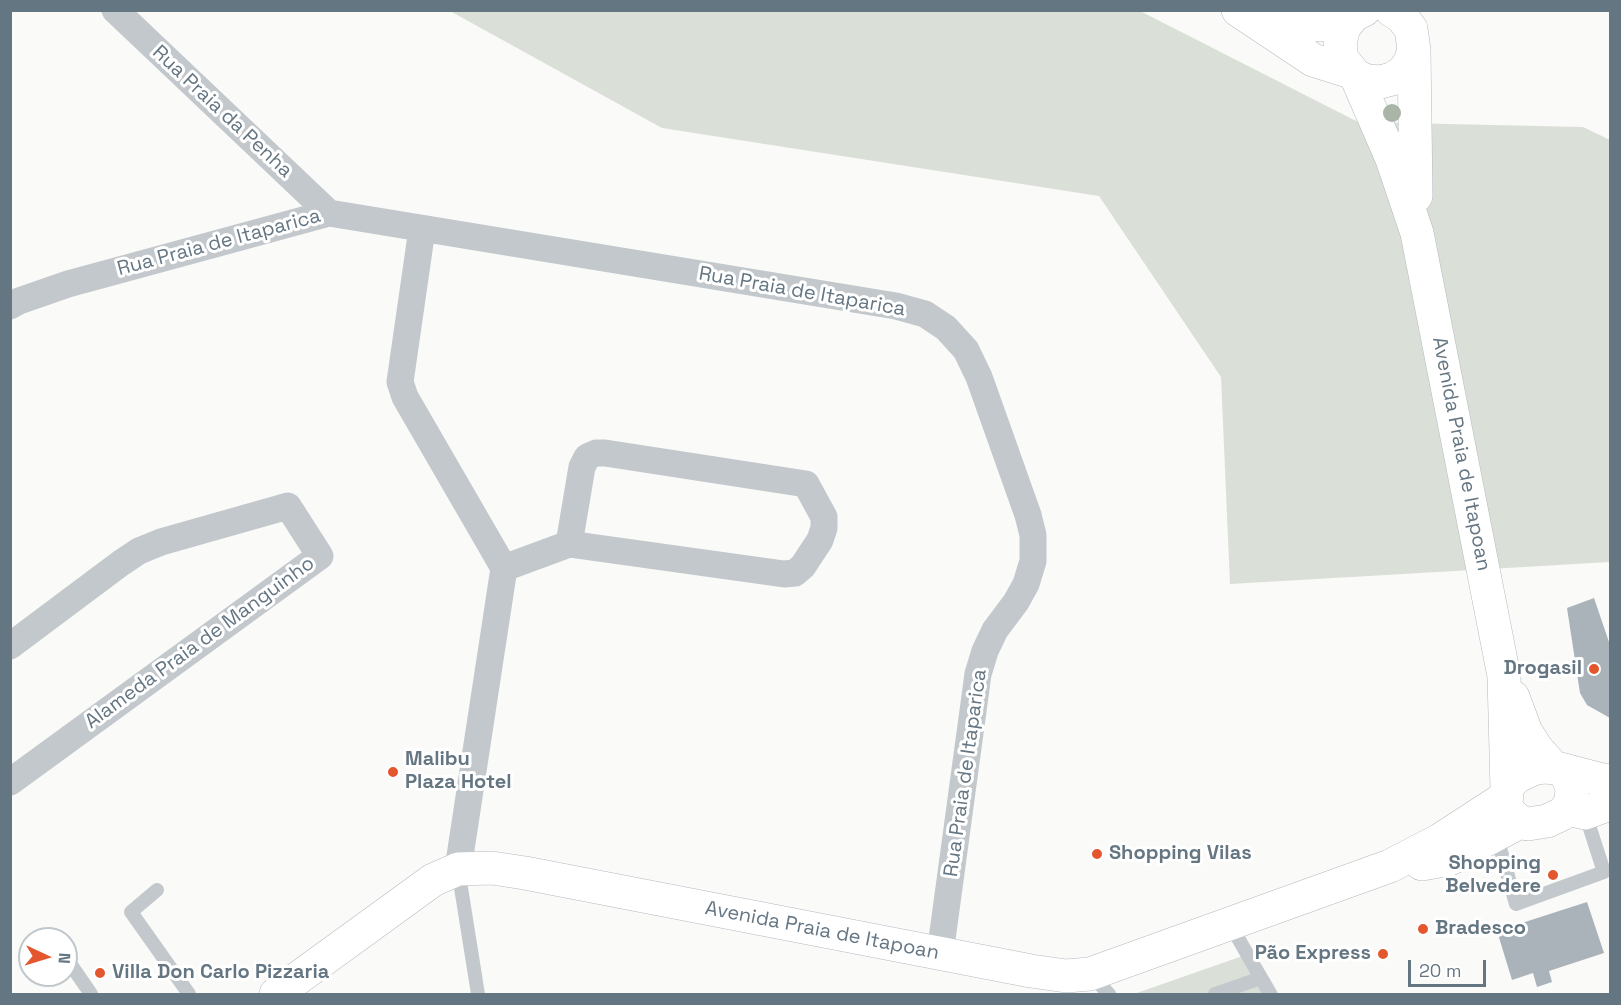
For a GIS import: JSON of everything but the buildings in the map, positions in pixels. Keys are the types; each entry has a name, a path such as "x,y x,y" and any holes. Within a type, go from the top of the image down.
{"street":[{"name":"Rua Praia da Penha","path":"115,10 329,213"},
{"path":"1238,11 1313,60 1354,74 1367,81 1380,82 1392,79 1403,72 1410,62 1414,47 1411,29 1402,17 1391,10"},
{"name":"Avenida Praia de Itapoan","path":"1415,10 1414,158 1417,233"},
{"path":"1238,11 1300,24 1329,24 1360,12"},
{"name":"Avenida Praia de Itapoan","path":"276,994 434,880 458,869 492,868 1031,971 1082,985 1230,924 1390,866 1429,864 1450,859 1507,811 1504,676 1417,233 1392,159 1354,74 1342,59 1340,43 1344,27 1360,12"},
{"name":"Rua Praia de Itaparica","path":"13,300 329,213 896,306 925,314 946,328 966,350 979,377 1028,515 1033,535 1033,561 1026,584 995,630 978,674 940,954"},
{"path":"422,229 400,382 405,397 504,568 458,869"},
{"path":"504,568 569,544 784,574 795,573 803,566 820,540 824,528 824,517 806,484 596,453 587,457 582,467 569,544"},
{"name":"Alameda Praia de Manguinho","path":"10,646 139,551 173,539 288,506 320,556 10,782"},
{"name":"Avenida Praia de Itapoan","path":"1504,676 1526,732 1537,749 1566,774 1573,796 1588,809"},
{"path":"1588,809 1528,824 1507,811 1510,783 1526,772 1545,766 1602,780 1611,780"}],"lane":[{"path":"1507,811 1516,904 1604,872 1588,809"},
{"path":"458,869 478,994"},
{"path":"157,890 131,912 189,994"},
{"path":"1230,924 1270,994"},
{"path":"78,975 92,994"},
{"path":"1215,994 1260,978"}],"shaded area":[{"path":"450,11 1140,11 1358,122 1583,127 1610,140 1610,562 1230,584 1221,377 1099,196 662,128"},
{"path":"1254,952 1279,994 1134,994"}],"place":[{"name":"Drogasil","path":"1594,669"},
{"name":"Malibu Plaza Hotel","path":"393,772"},
{"name":"Shopping Vilas","path":"1097,854"},
{"name":"Shopping Belvedere","path":"1553,875"},
{"name":"Bradesco","path":"1423,929"},
{"name":"Pão Express","path":"1383,954"},
{"name":"Villa Don Carlo Pizzaria","path":"100,973"}]}
